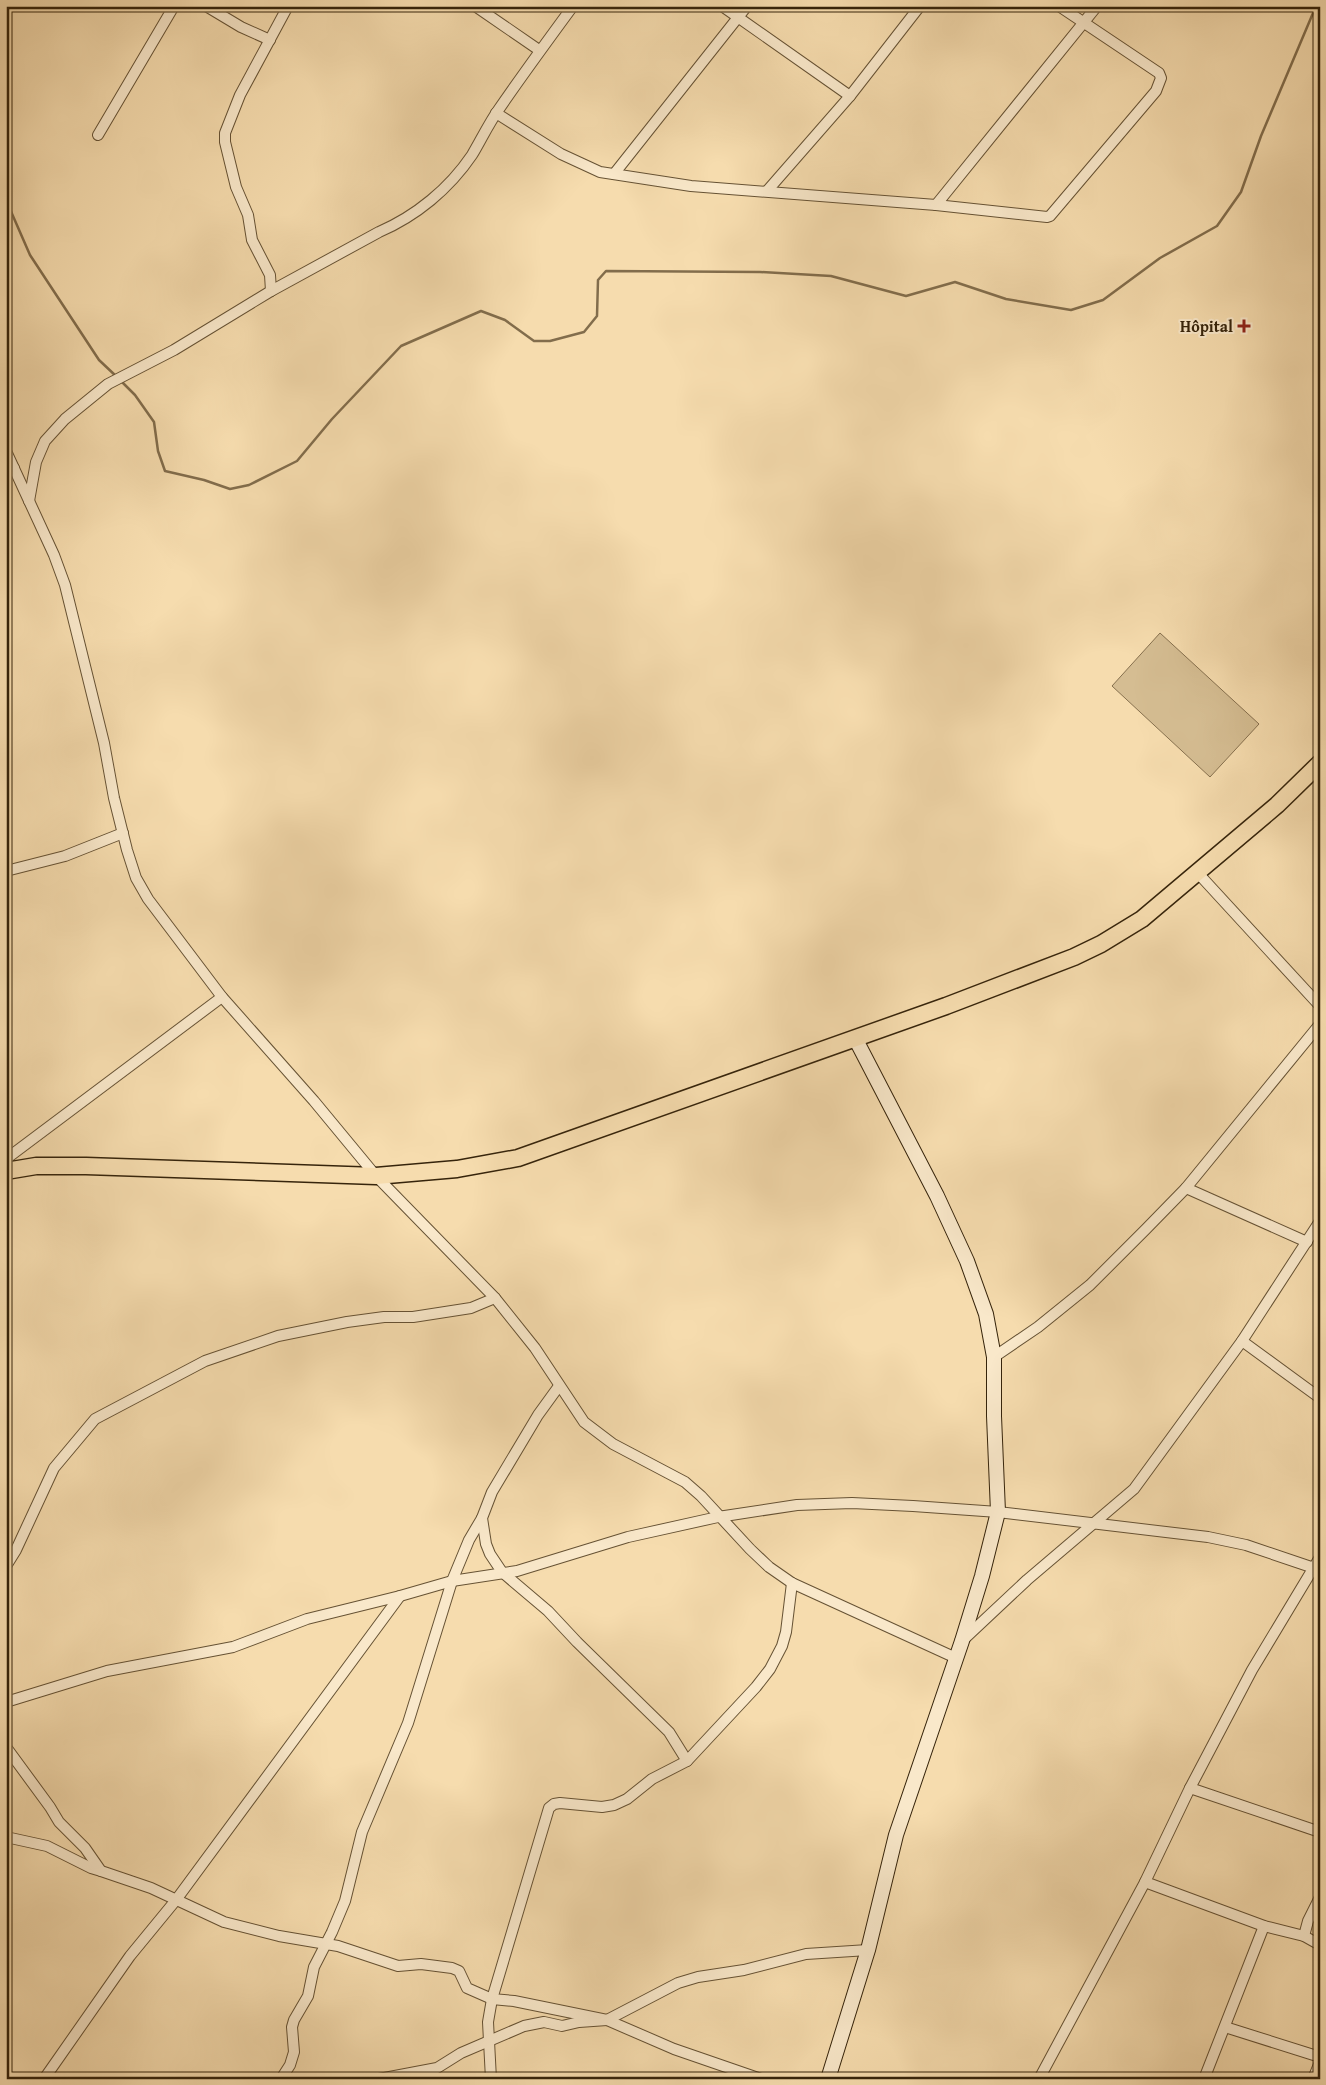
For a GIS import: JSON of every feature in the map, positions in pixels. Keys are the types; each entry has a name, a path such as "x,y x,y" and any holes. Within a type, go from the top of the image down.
{"main road":[{"path":"9,1165 376,1176 457,1169 518,1158 946,1006 1074,957 1142,919 1196,871 1277,805 1320,763"},
{"path":"828,2079 868,1950 896,1835 962,1641 998,1512 994,1416 994,1357 986,1314 967,1261 937,1196 855,1038"}],"street":[{"path":"98,135 174,6"},
{"path":"206,6 241,27 270,40"},
{"path":"271,290 270,275 252,240 248,215 236,187 225,142 232,112 288,6"},
{"path":"475,6 539,50"},
{"path":"29,501 36,462 45,441 65,419 108,384 212,328 271,290 379,232 394,226 414,213 458,172 472,155 496,114 539,50 573,6"},
{"path":"722,6 850,96"},
{"path":"614,174 747,6"},
{"path":"767,191 850,96 920,6"},
{"path":"496,114 561,154 593,170 614,174 691,186 936,205 1043,217 1050,216 1156,91 1161,82 1159,74 1059,6"},
{"path":"936,205 1097,6"},
{"path":"6,451 10,471 29,501 54,555 72,608 123,833 136,878 148,899 222,997 314,1101 376,1176 495,1298 535,1348 584,1422 613,1444 686,1482 701,1496 718,1517 769,1567 792,1583 956,1658"},
{"path":"6,871 65,856 123,833"},
{"path":"1196,871 1320,1006"},
{"path":"9,1165 222,997"},
{"path":"994,1357 1038,1327 1090,1285 1186,1188 1320,1024"},
{"path":"1186,1188 1306,1242"},
{"path":"962,1641 1092,1523 1124,1500 1134,1489 1242,1342 1320,1221"},
{"path":"6,1566 16,1550 54,1468 85,1428 108,1411 205,1361 278,1336 347,1322 422,1316 471,1308 495,1298"},
{"path":"1242,1342 1320,1398"},
{"path":"281,2079 290,2065 294,2052 292,2027 294,2020 308,1996 314,1967 326,1944 349,1888 362,1832 408,1723 452,1581 469,1540 482,1518 492,1492 538,1415 559,1386"},
{"path":"6,1702 106,1671 233,1647 307,1619 452,1581 517,1571 628,1537 718,1517 797,1505 852,1503 998,1512 1208,1537 1246,1545 1317,1568"},
{"path":"482,1518 484,1535 490,1554 502,1572 548,1611 669,1732 688,1761"},
{"path":"1039,2079 1145,1882 1190,1788 1252,1670 1317,1568 1320,1557"},
{"path":"491,2079 488,2022 492,1999 549,1808 554,1804 560,1803 602,1807 614,1805 627,1799 652,1779 688,1761 756,1687 770,1668 782,1646 786,1632 792,1583"},
{"path":"44,2079 130,1956 176,1900 400,1596"},
{"path":"6,1747 56,1818 84,1848 101,1871"},
{"path":"1190,1788 1320,1832"},
{"path":"6,1837 47,1846 90,1868 151,1888 194,1906 224,1922 279,1936 344,1948 398,1966 421,1964 452,1968 459,1971 467,1988 492,1999 514,2001 607,2020 674,2049 761,2079"},
{"path":"1145,1882 1264,1926 1304,1936 1320,1945"},
{"path":"1304,1936 1308,1921 1320,1897"},
{"path":"1204,2079 1264,1926"},
{"path":"379,2079 437,2068 461,2053 533,2024 544,2022 562,2026 579,2022 607,2020 678,1983 698,1977 744,1970 806,1954 868,1950"},
{"path":"1225,2027 1320,2057"},
{"path":"1313,2079 1320,2062"}],"shaded area":[{"path":"1160,633 1259,724 1210,777 1112,686"}],"waterway":[{"path":"121,381 135,395 154,422 158,451 165,471 204,480 230,489 249,485 297,461 332,419 401,346 481,311 505,320 534,341 550,341 584,332 597,316 598,280 606,271 760,272 831,276 906,296 955,282 1006,299 1071,310 1103,300 1160,258 1217,226 1241,192 1261,136 1316,6"},
{"path":"6,200 30,255 99,360 117,377"}],"place":[{"name":"Hôpital","path":"1244,326"}]}
